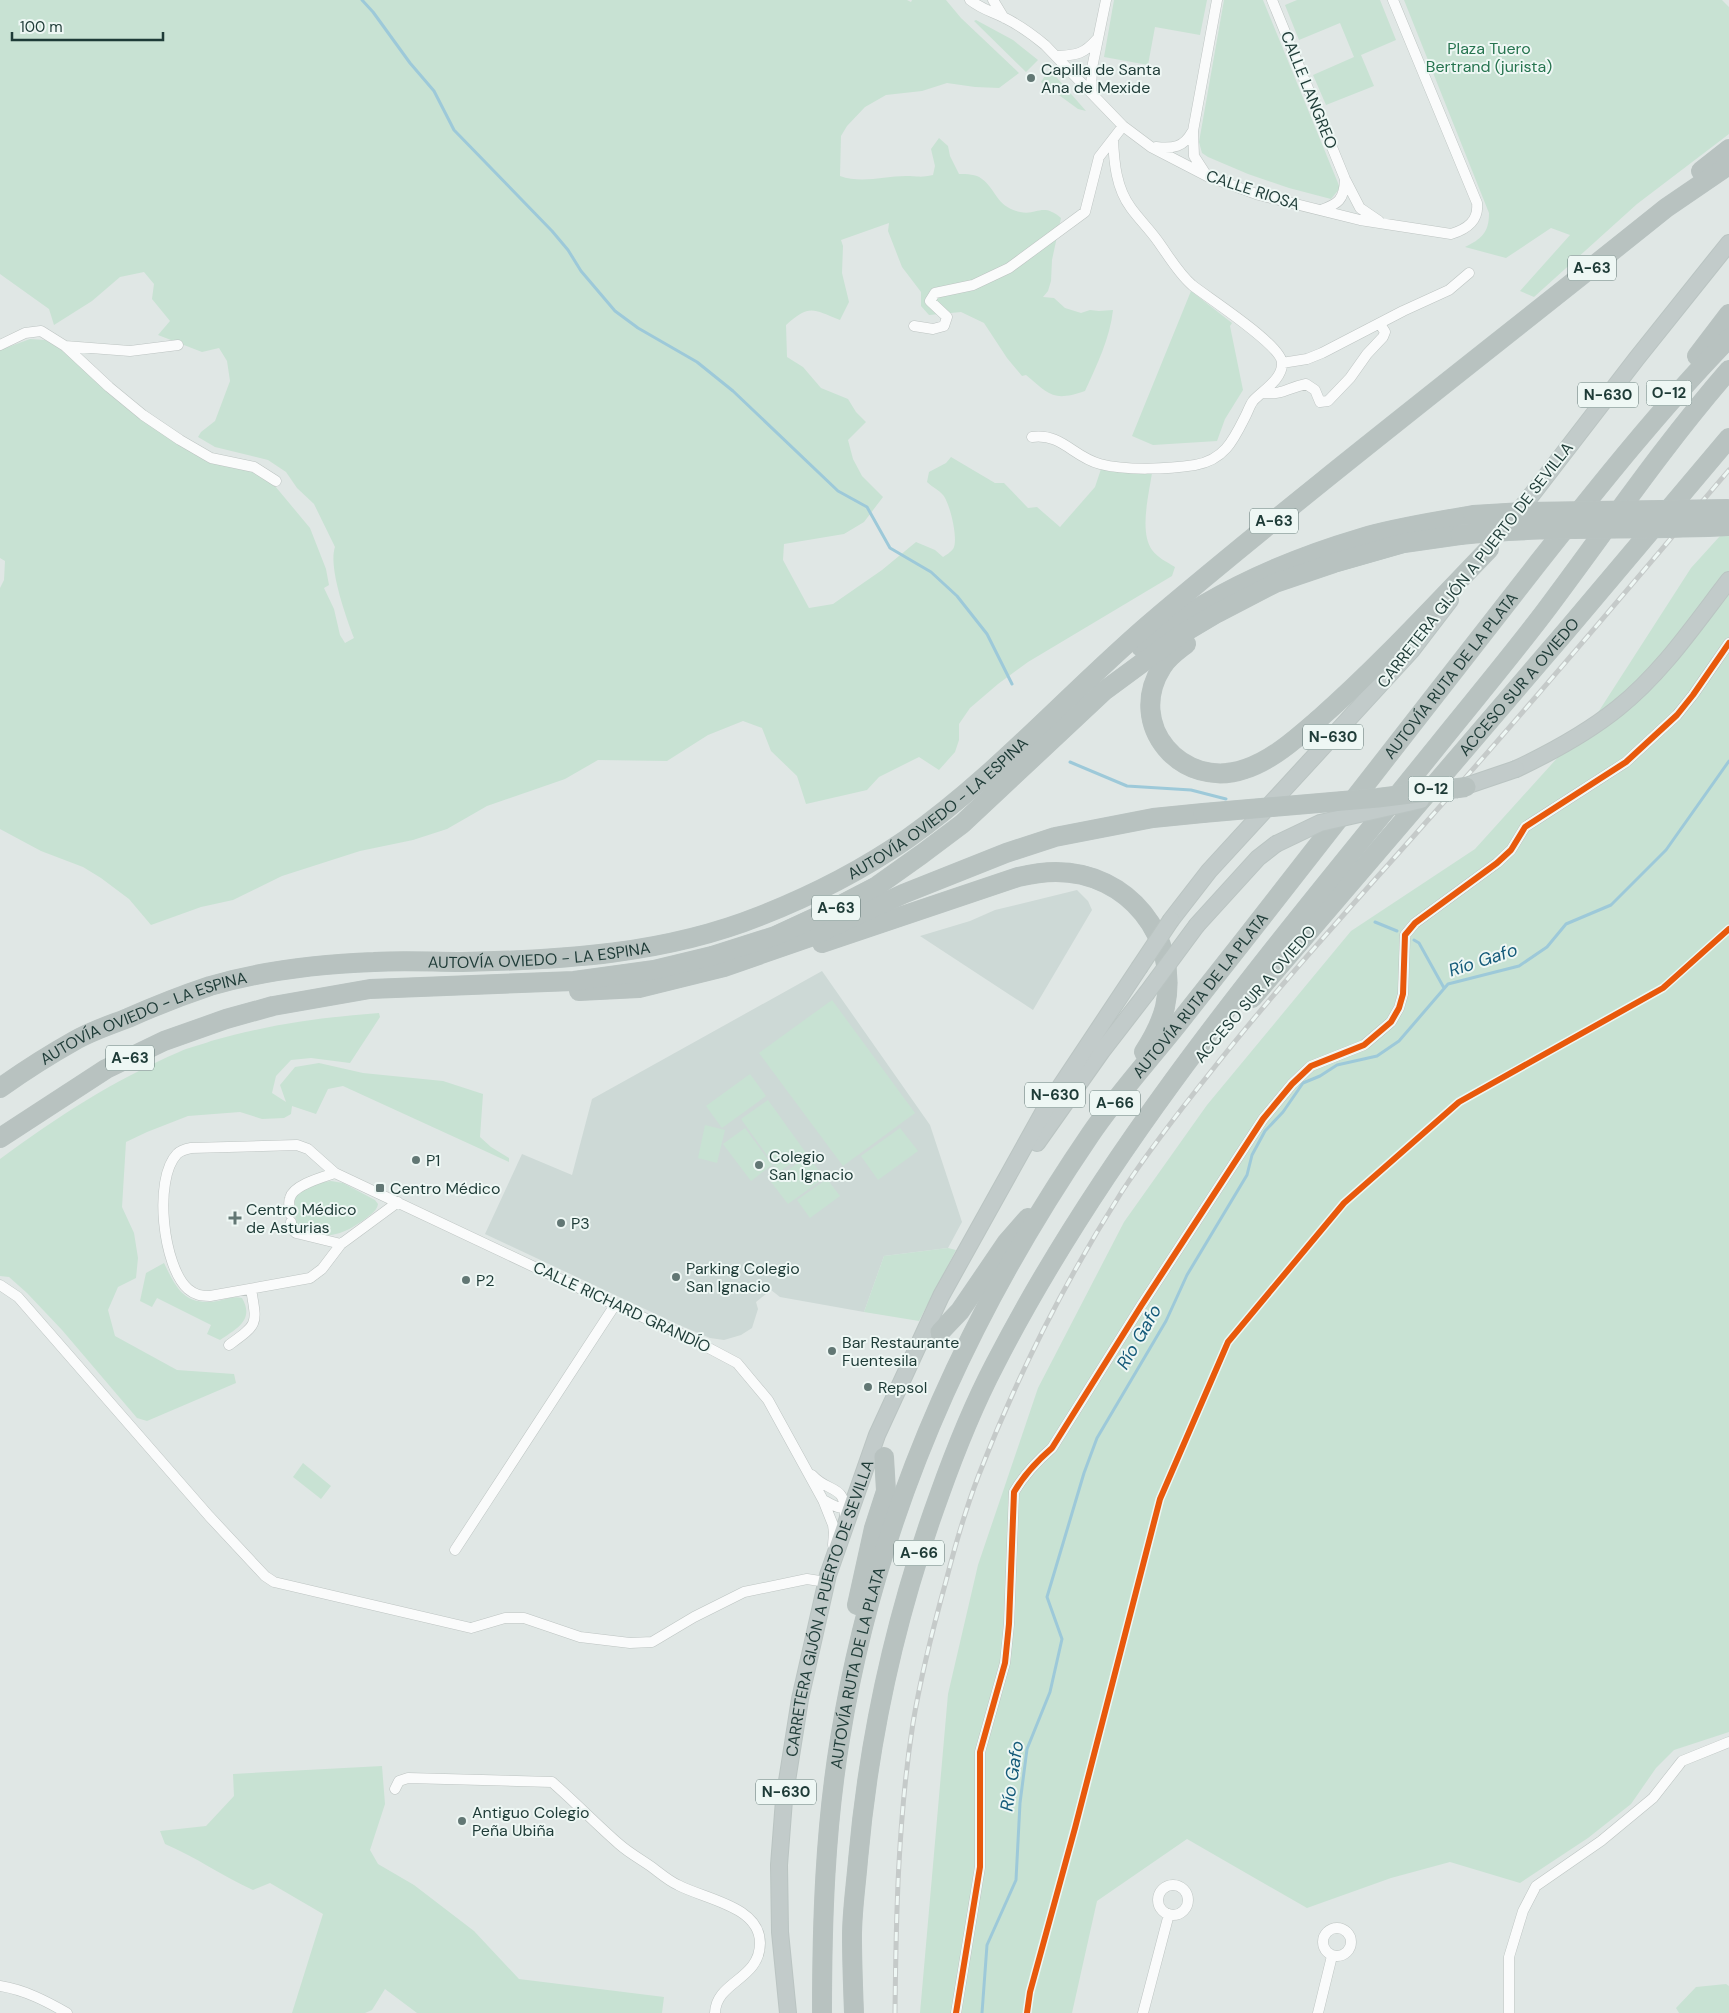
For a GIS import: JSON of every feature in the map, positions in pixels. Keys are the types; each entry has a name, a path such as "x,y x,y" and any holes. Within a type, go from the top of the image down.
{"highway":[{"path":"1518,327 1618,236 1729,149"},
{"name":"A-63","path":"1040,726 1090,676 1147,626 1271,524 1666,208 1729,165"},
{"name":"CARRETERA GIJÓN A PUERTO DE SEVILLA","path":"788,2013 780,1932 779,1865 784,1800 800,1699 827,1578 848,1515 877,1435 941,1296 1044,1111 1170,920 1209,871 1411,651 1637,358 1729,243"},
{"name":"O-12","path":"1609,473 1729,314"},
{"name":"AUTOVÍA RUTA DE LA PLATA","path":"822,2013 822,1933 825,1866 839,1742 871,1597 893,1523 921,1446 952,1374 993,1292 1057,1186 1093,1131 1249,935 1609,473 1729,338"},
{"name":"AUTOVÍA RUTA DE LA PLATA","path":"854,2013 852,1932 863,1802 879,1706 900,1614 926,1532 960,1440 994,1366 1038,1285 1086,1206 1131,1140 1218,1021 1542,616 1694,411 1729,370"},
{"path":"1658,460 1729,384"},
{"name":"ACCESO SUR A OVIEDO","path":"1131,1140 1729,438"},
{"path":"1040,726 1154,636 1235,587 1305,556 1362,538 1417,525 1473,515 1523,512 1729,510"},
{"name":"A-63","path":"273,1006 370,989 574,981 654,970 712,956 774,936 827,912 877,886 962,824 1104,691 1166,645 1247,596 1275,583 1334,563 1404,544 1460,534 1541,528 1729,526"},
{"path":"1301,575 1201,632 1170,656 1162,667 1155,679 1151,696 1150,710 1152,722 1164,746 1183,763 1206,772 1232,773 1262,762 1281,749 1338,702 1411,631 1489,549"},
{"name":"CARRETERA GIJÓN A PUERTO DE SEVILLA","path":"978,1227 1102,1051 1197,925 1258,858 1276,844 1320,823 1425,799 1466,787 1516,769 1549,754 1587,731 1620,707 1669,657 1729,580"},
{"name":"AUTOVÍA OVIEDO - LA ESPINA","path":"0,1088 78,1039 210,986 292,970 374,962 585,957 672,942 758,917 814,893 907,839 974,786 1040,726"},
{"path":"639,988 724,967 814,936 903,894 1006,853 1055,837 1153,818 1378,798 1466,787"},
{"path":"273,1006 438,995 639,988 689,982 743,969 1018,877 1036,873 1057,872 1092,878 1112,886 1134,904 1152,925 1163,950 1167,968 1165,1007 1159,1024 1150,1042 1093,1131"},
{"name":"AUTOVÍA OVIEDO - LA ESPINA","path":"0,1138 106,1069 164,1041 226,1019 273,1006"},
{"path":"940,1332 960,1311 1007,1242 1057,1186"},
{"path":"839,1742 839,1703 856,1609 874,1528 886,1491 884,1457"}],"street":[{"name":"CALLE RIOSA","path":"970,0 984,10 1004,18 1032,34 1058,56 1123,126 1151,146 1208,176 1259,195 1320,210 1388,225 1451,234 1464,230 1474,222 1478,212 1477,203 1393,0"},
{"path":"994,0 1004,18"},
{"path":"1091,91 1092,68 1106,0"},
{"path":"1208,176 1194,156 1193,131 1217,0"},
{"name":"CALLE LANGREO","path":"1272,0 1345,179 1360,208 1370,216 1388,225"},
{"path":"1058,56 1076,55 1088,50 1100,36"},
{"path":"914,326 933,330 944,326 947,317 930,301 934,293 972,285 1009,268 1085,212 1099,157 1123,126"},
{"path":"1151,146 1166,148 1182,145 1188,140 1193,131"},
{"path":"1032,437 1041,436 1058,440 1085,458 1100,464 1158,468 1198,464 1219,456 1234,440 1253,401 1273,382 1283,366 1282,358 1272,347 1231,313 1191,284 1130,207 1116,174 1113,139"},
{"path":"1320,210 1334,205 1344,194 1345,179"},
{"path":"1282,363 1308,359 1322,353 1449,290 1469,273"},
{"path":"1263,393 1277,394 1306,384 1315,390 1320,402 1328,401 1350,378 1367,354 1383,337 1385,332 1380,324"},
{"path":"0,345 25,333 41,331 65,346 109,387 143,415 180,440 211,458 254,466 276,481"},
{"path":"65,346 130,351 178,345"},
{"path":"956,2013 963,1982 980,1868 980,1752 1005,1663 1009,1624 1014,1492 1035,1463 1052,1448 1141,1306 1263,1119 1292,1084 1311,1066 1364,1045 1391,1022 1399,1008 1403,994 1405,935 1415,923 1497,863 1511,850 1525,827 1626,762 1677,715 1729,643"},
{"name":"CALLE RICHARD GRANDÍO","path":"251,1289 199,1296 188,1289 171,1261 167,1245 163,1191 168,1172 177,1155 184,1150 192,1148 297,1145 308,1149 334,1173 615,1305 688,1336 737,1362 768,1400 823,1500 834,1533 827,1578"},
{"path":"334,1173 313,1180 293,1190 289,1198 291,1228 296,1233 341,1244"},
{"path":"229,1345 251,1329 255,1322 251,1289 310,1278 322,1270 341,1244 398,1202"},
{"path":"0,1285 18,1297 209,1516 265,1576 274,1582 471,1628 505,1618 524,1618 580,1637 630,1643 652,1642 694,1617 744,1592 807,1579 827,1578"},
{"path":"455,1550 615,1305"},
{"name":"CALLE RICHARD GRANDÍO","path":"802,1462 819,1483 839,1492"},
{"path":"848,1515 839,1492 853,1485 864,1471"},
{"path":"823,1500 848,1515"},
{"path":"1509,2013 1509,1957 1523,1911 1536,1886 1601,1841 1653,1798 1682,1761 1729,1742"},
{"path":"395,1789 399,1781 408,1778 552,1782 620,1845 678,1885 750,1917 759,1932 758,1957 750,1971 723,1992 715,2008 715,2013"},
{"path":"1144,2013 1169,1914"},
{"path":"1318,2013 1332,1956"},
{"path":"0,1986 41,1998 67,2013"}],"shaded area":[{"path":"1077,890 1088,901 1092,910 1033,1010 920,936 970,921 995,910"},
{"name":"Colegio San Ignacio","path":"822,971 930,1125 962,1222 948,1248 884,1256 864,1312 780,1297 771,1290 756,1302 758,1309 752,1328 741,1335 724,1340 710,1338 679,1325 485,1234 522,1154 572,1175 592,1099"}],"green space":[{"path":"0,0 907,0 911,2 912,0 946,0 961,18 1019,73 999,88 947,83 922,91 886,95 865,107 847,126 841,136 840,176 865,180 898,176 922,177 933,175 935,166 931,149 939,138 948,146 950,156 959,174 980,177 1006,206 1026,213 1049,211 1061,218 1052,260 1051,281 1048,291 1043,297 1054,298 1065,308 1081,313 1090,310 1113,310 1109,331 1085,391 1066,396 1052,395 1026,375 1022,376 1007,358 984,323 961,312 929,315 921,306 921,292 902,267 888,231 889,223 841,240 843,246 842,273 849,302 840,320 812,310 806,311 786,325 787,357 803,367 821,388 848,399 856,412 866,422 848,440 853,459 862,476 883,497 864,522 844,534 784,544 783,560 809,608 833,604 882,570 916,542 935,550 943,557 955,545 953,522 946,499 927,482 929,472 946,463 951,457 995,483 1004,483 1028,508 1037,507 1060,527 1095,487 1101,469 1152,473 1145,523 1146,533 1154,553 1175,567 1172,576 1028,662 998,684 970,708 959,724 959,740 955,752 939,770 919,757 879,777 867,790 806,804 797,776 771,751 762,728 743,721 708,735 667,761 598,760 565,779 487,806 447,829 413,840 360,851 282,876 233,900 201,907 151,925 129,899 101,878 83,867 41,851 0,829 0,588 4,580 5,561 0,558 0,350 30,339 45,340 58,347 187,448 252,469 275,486 310,528 326,569 329,585 324,588 334,609 340,635 345,643 354,638 336,579 333,556 335,547 314,504 297,488 286,472 268,460 215,447 198,437 201,432 215,421 230,381 227,361 219,348 202,352 158,335 170,321 152,299 154,284 144,272 120,277 92,301 54,325 49,309 0,274"},
{"path":"1114,0 1207,0 1200,35 1155,27 1148,65 1104,57"},
{"path":"1224,0 1263,0 1340,188 1331,199 1289,188 1248,174 1202,153 1199,142"},
{"path":"1297,0 1380,0 1396,40 1361,55 1374,86 1326,105 1313,75 1354,57 1340,23 1299,40 1285,5"},
{"name":"Plaza Tuero Bertrand (jurista)","path":"1404,0 1722,0 1729,7 1729,134 1637,204 1534,297 1520,291 1570,235 1551,228 1506,258 1465,247 1483,235 1488,226 1489,213"},
{"path":"976,20 1013,40 1038,60 1026,72 974,21"},
{"path":"1048,71 1051,71 1086,111 1078,109 1041,82"},
{"path":"1191,291 1232,323 1230,326 1243,390 1225,419 1217,441 1153,445 1132,436"},
{"path":"1729,526 1729,1732 1674,1750 1656,1768 1631,1804 1588,1838 1520,1883 1450,1862 1391,1878 1307,1908 1187,1839 1097,1901 1072,2013 920,2013 948,1694 978,1565 1038,1388 1124,1222 1207,1105 1351,931 1475,849 1597,714 1691,568"},
{"path":"832,1000 915,1113 843,1166 759,1053"},
{"path":"379,1013 380,1017 350,1063 311,1058 291,1060 276,1076 272,1093 286,1102 280,1085 295,1067 319,1063 363,1073 443,1081 483,1094 480,1137 491,1147 509,1158 509,1162 343,1086 328,1089 316,1114 292,1106 291,1114 284,1118 262,1119 240,1112 188,1116 126,1142 122,1207 134,1233 138,1258 136,1278 118,1287 108,1310 115,1336 177,1370 234,1374 236,1383 147,1421 137,1418 62,1330 27,1293 9,1277 0,1276 0,1159 86,1100 183,1050 232,1035 274,1026 316,1019"},
{"path":"750,1074 766,1096 722,1128 706,1106"},
{"path":"768,1100 806,1153 779,1172 741,1119"},
{"path":"705,1125 725,1130 717,1163 698,1158"},
{"path":"745,1128 772,1165 751,1181 723,1144"},
{"path":"900,1128 918,1151 878,1180 861,1156"},
{"path":"808,1156 824,1178 788,1204 771,1182"},
{"path":"827,1179 840,1196 810,1218 797,1200"},
{"path":"331,1181 343,1183 375,1200 378,1204 376,1209 357,1225 333,1235 316,1235 298,1228 296,1225 294,1199 310,1187"},
{"path":"948,1248 956,1250 919,1321 864,1312 884,1256"},
{"path":"164,1263 178,1288 190,1298 207,1302 242,1298 246,1312 242,1323 220,1340 207,1334 211,1325 157,1298 152,1307 140,1301 146,1273"},
{"path":"303,1463 331,1486 321,1499 293,1477"},
{"path":"382,1766 385,1804 370,1850 378,1864 414,1885 474,1931 519,1979 664,1997 662,2013 417,2013 385,1989 372,2010 365,2013 292,2013 323,1914 270,1883 253,1890 242,1885 165,1844 160,1831 206,1826 234,1796 233,1774"},
{"path":"1726,1984 1729,1986 1729,2013 1679,2013 1676,2008 1696,1987"}],"waterway":[{"path":"362,0 434,91 454,130 552,231 568,250 581,271 615,311 638,328 697,362 733,391 838,491 867,507 890,548 931,572 957,596 987,634 1012,684"},
{"name":"Río Gafo","path":"982,2013 987,1945 1016,1880 1020,1803 1027,1749 1050,1692 1062,1639 1047,1597 1084,1473 1097,1438 1166,1321 1187,1275 1247,1175 1252,1155 1265,1131 1283,1112 1303,1083 1320,1076 1337,1065 1377,1056 1399,1041 1448,984 1519,966 1547,947 1566,924 1611,905 1666,850 1729,761"},
{"path":"1070,762 1127,786 1191,790 1226,799"},
{"path":"1375,922 1397,931"},
{"path":"1414,940 1419,943 1444,988"}],"railway":[{"path":"895,2013 897,1904 904,1795 913,1723 936,1616 978,1477 1008,1404 1061,1296 1121,1193 1177,1114 1241,1034 1300,964 1521,714 1729,470"}],"cycle path":[{"path":"956,2013 980,1867 980,1752 1005,1663 1009,1624 1014,1492 1031,1468 1052,1448 1141,1306 1263,1119 1292,1084 1311,1066 1364,1045 1391,1022 1399,1008 1403,994 1405,935 1415,923 1497,863 1511,850 1525,827 1626,762 1677,715 1729,643"},
{"path":"1027,2013 1030,1992 1075,1828 1160,1499 1228,1342 1344,1203 1459,1102 1663,988 1729,929"}],"place":[{"name":"Capilla de Santa Ana de Mexide","path":"1031,78"},
{"name":"P1","path":"416,1160"},
{"name":"Colegio San Ignacio","path":"759,1165"},
{"name":"Centro Médico","path":"380,1188"},
{"name":"Centro Médico de Asturias","path":"235,1218"},
{"name":"P3","path":"561,1223"},
{"name":"Parking Colegio San Ignacio","path":"676,1277"},
{"name":"P2","path":"466,1280"},
{"name":"Bar Restaurante Fuentesila","path":"832,1351"},
{"name":"Repsol","path":"868,1387"},
{"name":"Antiguo Colegio Peña Ubiña","path":"462,1821"}]}
